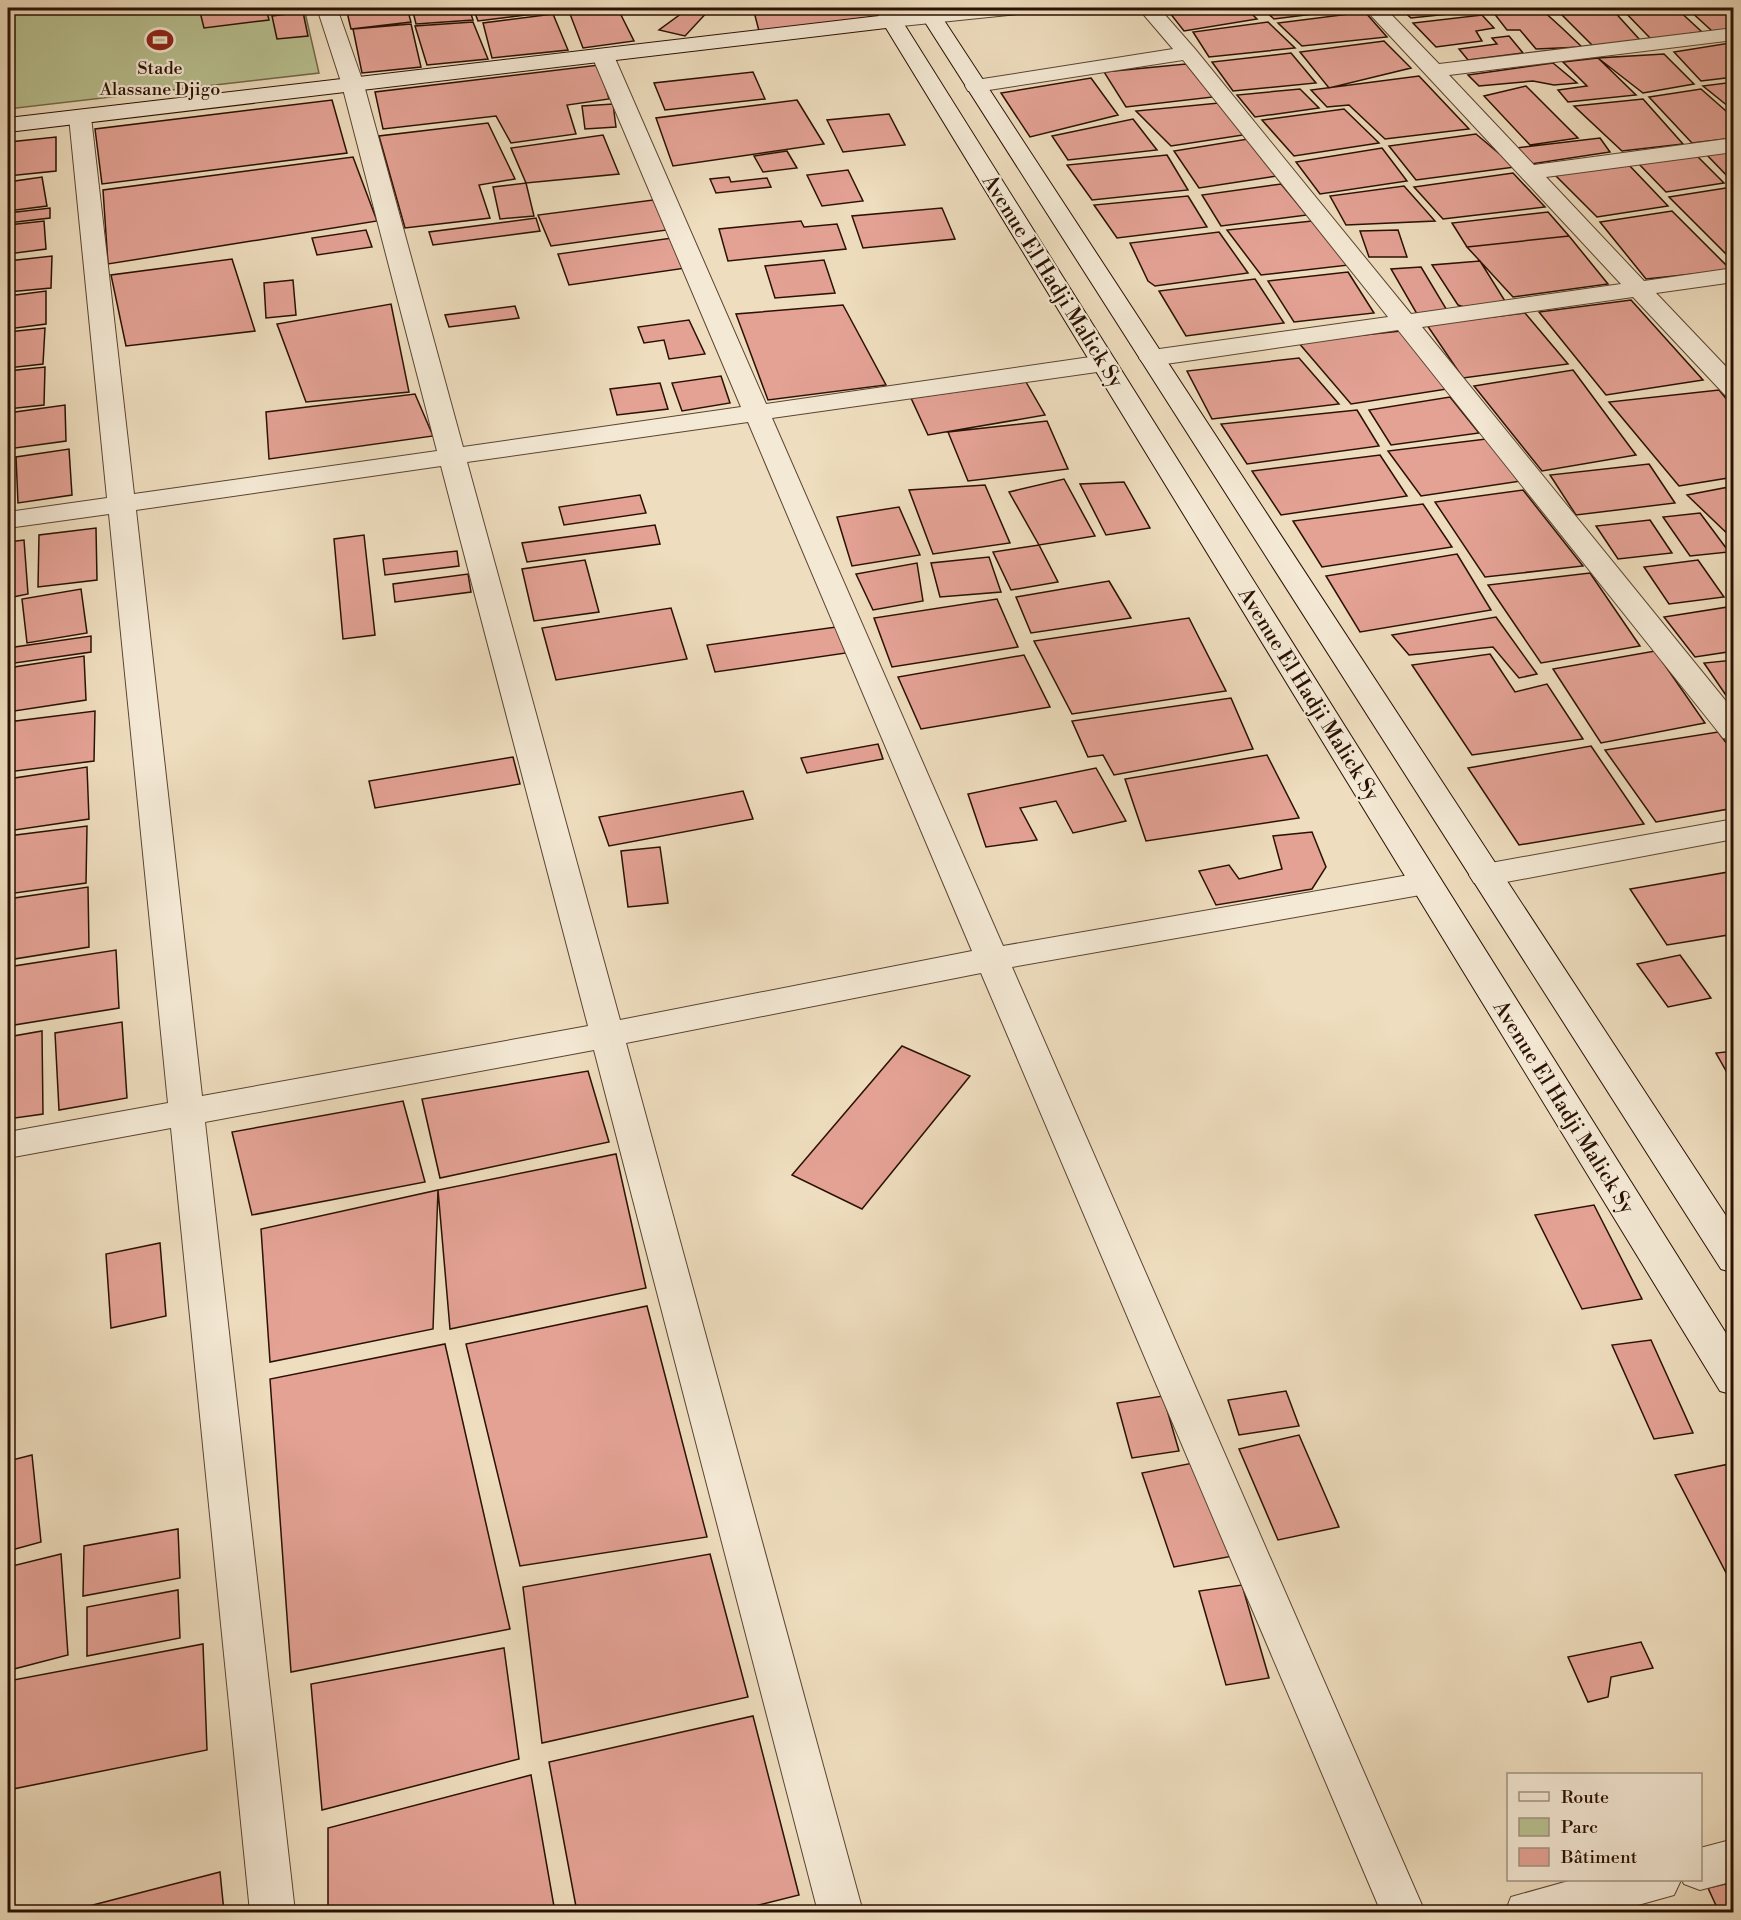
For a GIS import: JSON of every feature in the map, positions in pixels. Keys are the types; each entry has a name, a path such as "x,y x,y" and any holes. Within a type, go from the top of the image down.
{"street":[{"path":"327,8 353,85 841,1912"},
{"path":"8,125 603,56 888,14 1018,8"},
{"path":"1148,8 1188,53 1734,731"},
{"path":"1374,8 1734,390"},
{"name":"Avenue El Hadji Malick Sy","path":"930,12 1734,1260"},
{"name":"Avenue El Hadji Malick Sy","path":"888,14 1734,1380"},
{"path":"1433,71 1734,34"},
{"path":"976,86 1188,53"},
{"path":"603,56 1403,1912"},
{"path":"80,117 272,1912"},
{"path":"1529,172 1734,146"},
{"path":"1152,358 1734,275"},
{"path":"8,520 1104,363"},
{"path":"1485,875 1734,829"},
{"path":"8,1145 607,1035 992,959 1426,883"},
{"path":"1702,1869 1734,1860"},
{"path":"1527,1912 1654,1881"}],"green space":[{"name":"Stade Alassane Djigo","path":"8,8 304,8 319,73 8,109"}],"building":[{"path":"199,8 266,8 269,20 204,28"},
{"path":"346,8 407,8 411,22 351,29"},
{"path":"412,8 469,8 473,20 416,24"},
{"path":"473,8 549,8 550,12 478,21"},
{"path":"560,8 605,8 563,13"},
{"path":"689,8 711,8 685,36 659,30"},
{"path":"753,8 876,8 881,16 759,31"},
{"path":"1166,8 1246,8 1257,19 1184,31"},
{"path":"1262,8 1361,8 1274,19"},
{"path":"1400,8 1463,8 1468,12 1411,18"},
{"path":"1540,8 1582,47 1536,49 1520,30 1507,30 1493,12"},
{"path":"1555,8 1611,8 1640,40 1593,46"},
{"path":"1621,8 1676,8 1702,32 1651,39"},
{"path":"1687,8 1734,8 1734,29 1712,31"},
{"path":"618,9 634,41 583,48 570,14"},
{"path":"303,12 308,36 277,39 272,16"},
{"path":"1365,12 1387,37 1302,46 1278,23"},
{"path":"553,14 568,50 492,58 483,23"},
{"path":"1482,15 1494,28 1476,31 1482,41 1436,47 1413,23"},
{"path":"473,22 488,59 427,65 415,26"},
{"path":"1268,22 1295,48 1209,57 1193,32"},
{"path":"411,24 421,67 362,73 353,29"},
{"path":"1509,36 1523,53 1468,60 1459,49 1497,44 1492,38"},
{"path":"1384,41 1411,68 1329,88 1300,52"},
{"path":"1730,43 1734,46 1734,77 1701,81 1674,52"},
{"path":"1291,53 1316,83 1233,91 1212,62"},
{"path":"1664,54 1694,84 1643,93 1598,58"},
{"path":"1598,58 1636,95 1568,102 1558,90 1587,86 1563,62"},
{"path":"1553,63 1577,83 1554,85 1533,81 1479,86 1468,75"},
{"path":"1186,64 1213,97 1126,107 1104,72"},
{"path":"599,65 609,99 567,105 576,134 511,143 496,116 383,129 375,92"},
{"path":"753,72 765,99 665,110 654,83"},
{"path":"1419,76 1469,129 1385,139 1349,105 1327,107 1311,90"},
{"path":"1091,78 1118,115 1030,137 1001,93"},
{"path":"1734,82 1734,111 1703,86"},
{"path":"1526,86 1578,138 1530,145 1484,96"},
{"path":"1300,89 1319,108 1255,117 1237,95"},
{"path":"1701,89 1734,118 1734,138 1692,143 1649,97"},
{"path":"1643,99 1683,144 1622,151 1574,106"},
{"path":"332,100 347,153 102,184 95,129"},
{"path":"797,100 824,144 673,166 656,118"},
{"path":"1219,103 1243,135 1171,146 1136,111"},
{"path":"613,104 616,127 585,129 582,106"},
{"path":"1344,109 1379,143 1294,156 1262,120"},
{"path":"889,114 905,145 843,152 827,120"},
{"path":"1133,119 1157,150 1068,160 1052,136"},
{"path":"488,123 515,179 479,185 490,218 405,228 379,136"},
{"path":"1476,134 1515,167 1416,180 1389,146"},
{"path":"603,135 619,174 526,183 511,148"},
{"path":"56,137 56,171 8,176 9,142"},
{"path":"1600,138 1610,152 1531,164 1516,148"},
{"path":"1248,139 1277,176 1199,188 1174,151"},
{"path":"1382,148 1407,181 1320,194 1296,162"},
{"path":"787,151 797,168 763,172 754,156"},
{"path":"1734,151 1734,180 1732,181 1706,154"},
{"path":"1167,155 1188,190 1092,200 1067,165"},
{"path":"1696,155 1724,183 1666,192 1638,163"},
{"path":"353,157 377,221 108,264 103,190"},
{"path":"1628,164 1668,206 1597,217 1554,174"},
{"path":"848,170 863,201 822,206 807,175"},
{"path":"1513,173 1545,207 1443,219 1414,187"},
{"path":"42,177 47,206 8,211 8,182"},
{"path":"729,177 731,182 767,178 771,187 716,193 710,179"},
{"path":"526,183 534,216 500,219 493,187"},
{"path":"1281,184 1307,215 1221,226 1202,195"},
{"path":"1404,186 1435,221 1346,225 1330,196"},
{"path":"1734,188 1734,262 1669,197"},
{"path":"1188,196 1207,227 1117,238 1094,205"},
{"path":"653,200 667,230 551,246 538,215"},
{"path":"50,208 50,218 8,223 8,213"},
{"path":"942,208 955,239 863,248 852,216"},
{"path":"1672,211 1731,270 1646,279 1600,222"},
{"path":"1548,212 1569,236 1467,247 1452,223"},
{"path":"536,218 540,231 433,245 429,232"},
{"path":"44,221 46,249 8,254 8,225"},
{"path":"801,221 804,227 837,224 846,249 728,261 719,229"},
{"path":"1312,221 1349,265 1261,275 1227,230"},
{"path":"366,230 372,247 317,255 312,238"},
{"path":"1398,230 1407,257 1369,257 1360,231"},
{"path":"1219,232 1248,273 1155,286 1148,281 1130,243"},
{"path":"1569,236 1608,284 1513,297 1467,247"},
{"path":"672,238 686,268 569,285 558,254"},
{"path":"52,256 51,288 8,292 8,261"},
{"path":"232,259 255,331 126,346 111,275"},
{"path":"824,260 835,293 775,298 765,266"},
{"path":"1480,261 1505,301 1473,310 1458,305 1432,265"},
{"path":"1421,267 1448,312 1417,314 1391,269"},
{"path":"1348,272 1374,313 1294,322 1268,281"},
{"path":"1255,279 1284,323 1186,336 1159,291"},
{"path":"293,280 296,315 266,318 264,283"},
{"path":"46,291 46,324 8,329 8,296"},
{"path":"1631,300 1703,380 1606,395 1539,312"},
{"path":"391,304 409,392 306,402 277,324"},
{"path":"843,305 886,385 768,400 736,314"},
{"path":"515,306 519,318 449,327 445,315"},
{"path":"1525,313 1568,364 1463,378 1427,325"},
{"path":"689,320 705,354 669,359 664,340 644,343 638,327"},
{"path":"45,328 43,364 8,368 8,332"},
{"path":"1401,331 1447,389 1351,404 1298,342"},
{"path":"1299,358 1339,404 1212,419 1187,371"},
{"path":"45,367 44,405 8,409 8,371"},
{"path":"1573,370 1636,455 1542,471 1474,386"},
{"path":"721,376 730,403 682,411 672,383"},
{"path":"1026,382 1045,415 928,435 911,398"},
{"path":"660,383 668,409 617,415 610,389"},
{"path":"1719,390 1734,408 1734,477 1679,486 1609,402"},
{"path":"415,394 433,436 269,459 266,412"},
{"path":"1450,397 1479,433 1391,445 1369,410"},
{"path":"65,405 66,441 8,449 8,413"},
{"path":"1357,410 1379,446 1247,464 1221,424"},
{"path":"1047,421 1068,469 968,481 948,432"},
{"path":"1486,439 1521,481 1421,496 1388,451"},
{"path":"69,449 72,495 18,503 16,457"},
{"path":"1380,455 1407,496 1281,515 1252,471"},
{"path":"1649,464 1675,503 1576,515 1550,475"},
{"path":"1064,479 1095,536 1039,545 1009,492"},
{"path":"1124,482 1150,528 1106,535 1080,484"},
{"path":"985,485 1010,543 933,554 909,490"},
{"path":"1734,486 1734,540 1687,495"},
{"path":"1523,490 1583,566 1485,577 1435,502"},
{"path":"640,495 646,513 564,525 559,507"},
{"path":"1423,504 1452,547 1322,567 1293,521"},
{"path":"899,507 920,555 852,566 837,517"},
{"path":"1700,513 1729,552 1690,556 1663,517"},
{"path":"1650,520 1672,553 1618,559 1596,526"},
{"path":"655,525 660,544 527,562 522,543"},
{"path":"96,528 97,580 38,587 39,535"},
{"path":"364,535 375,635 343,639 334,539"},
{"path":"24,540 28,594 8,598 8,542"},
{"path":"1039,545 1058,582 1011,590 993,552"},
{"path":"457,551 459,566 385,575 383,559"},
{"path":"1457,554 1491,610 1360,632 1326,576"},
{"path":"989,557 1001,592 940,597 931,563"},
{"path":"585,560 599,612 534,621 522,569"},
{"path":"1698,560 1724,597 1669,604 1644,567"},
{"path":"917,563 923,601 873,610 856,574"},
{"path":"1590,573 1640,646 1541,663 1488,585"},
{"path":"468,574 471,592 395,602 393,584"},
{"path":"1109,581 1131,618 1031,633 1016,597"},
{"path":"81,589 87,633 27,643 22,599"},
{"path":"997,599 1018,647 892,667 874,618"},
{"path":"8,604 11,604 14,638 8,639"},
{"path":"1734,606 1734,651 1695,657 1664,617"},
{"path":"671,608 687,659 556,680 542,628"},
{"path":"1496,617 1537,674 1519,678 1493,647 1409,655 1392,635"},
{"path":"1189,618 1226,691 1072,714 1034,641"},
{"path":"836,627 846,653 715,672 707,645"},
{"path":"91,636 91,652 8,664 8,648"},
{"path":"1655,651 1705,723 1601,743 1553,669"},
{"path":"1490,654 1515,692 1547,684 1583,739 1472,755 1412,665"},
{"path":"1024,655 1050,707 921,729 898,677"},
{"path":"84,656 86,700 8,712 8,668"},
{"path":"1734,660 1734,707 1704,663"},
{"path":"1231,698 1253,749 1114,775 1103,755 1088,757 1072,721"},
{"path":"95,711 94,761 8,772 8,722"},
{"path":"1718,732 1734,753 1734,808 1656,822 1605,750"},
{"path":"878,744 883,759 807,773 801,758"},
{"path":"1591,746 1644,824 1519,845 1468,768"},
{"path":"1267,755 1299,818 1146,841 1125,779"},
{"path":"513,757 520,784 375,808 369,781"},
{"path":"87,767 89,819 8,831 8,779"},
{"path":"1096,768 1126,821 1073,833 1056,801 1020,808 1037,840 986,847 968,794"},
{"path":"743,791 753,819 609,846 599,817"},
{"path":"87,826 86,883 8,894 8,836"},
{"path":"1312,832 1326,867 1312,889 1216,905 1199,871 1229,865 1239,879 1282,869 1273,836"},
{"path":"660,847 668,903 628,907 621,851"},
{"path":"1734,871 1734,934 1667,945 1630,889"},
{"path":"88,887 89,947 8,960 8,899"},
{"path":"116,950 119,1008 8,1026 8,967"},
{"path":"1680,955 1711,998 1668,1007 1637,964"},
{"path":"122,1022 127,1098 59,1110 55,1033"},
{"path":"42,1031 43,1114 8,1119 8,1037"},
{"path":"902,1046 970,1076 862,1209 792,1175"},
{"path":"1734,1051 1734,1085 1716,1053"},
{"path":"588,1071 609,1142 440,1178 422,1099"},
{"path":"403,1101 425,1182 252,1215 232,1132"},
{"path":"616,1154 646,1288 450,1329 438,1190"},
{"path":"438,1190 433,1329 270,1362 261,1229"},
{"path":"1594,1205 1642,1299 1582,1309 1535,1215"},
{"path":"160,1243 166,1316 111,1328 106,1254"},
{"path":"647,1306 707,1537 520,1566 466,1344"},
{"path":"1651,1340 1693,1433 1654,1439 1612,1345"},
{"path":"445,1344 510,1629 291,1672 270,1379"},
{"path":"1286,1391 1299,1426 1239,1435 1228,1400"},
{"path":"1163,1396 1179,1451 1132,1458 1117,1403"},
{"path":"1299,1435 1339,1527 1278,1540 1239,1449"},
{"path":"32,1455 41,1542 8,1551 8,1461"},
{"path":"1198,1462 1233,1556 1174,1567 1142,1473"},
{"path":"1734,1463 1734,1588 1675,1475"},
{"path":"178,1529 180,1578 83,1596 84,1546"},
{"path":"61,1554 68,1655 10,1670 8,1567"},
{"path":"710,1554 748,1697 542,1743 523,1587"},
{"path":"1242,1585 1269,1678 1226,1685 1199,1591"},
{"path":"178,1590 180,1638 87,1656 87,1607"},
{"path":"1641,1642 1653,1668 1611,1677 1608,1697 1588,1702 1568,1657"},
{"path":"203,1644 207,1750 8,1790 8,1681"},
{"path":"504,1648 519,1759 322,1810 311,1684"},
{"path":"753,1716 799,1895 731,1912 577,1912 549,1762"},
{"path":"531,1775 555,1912 328,1912 328,1828"},
{"path":"220,1872 224,1912 66,1912"},
{"path":"1734,1882 1734,1912 1719,1912 1708,1888"}],"place":[{"name":"Stade Alassane Djigo","path":"160,40"}]}
